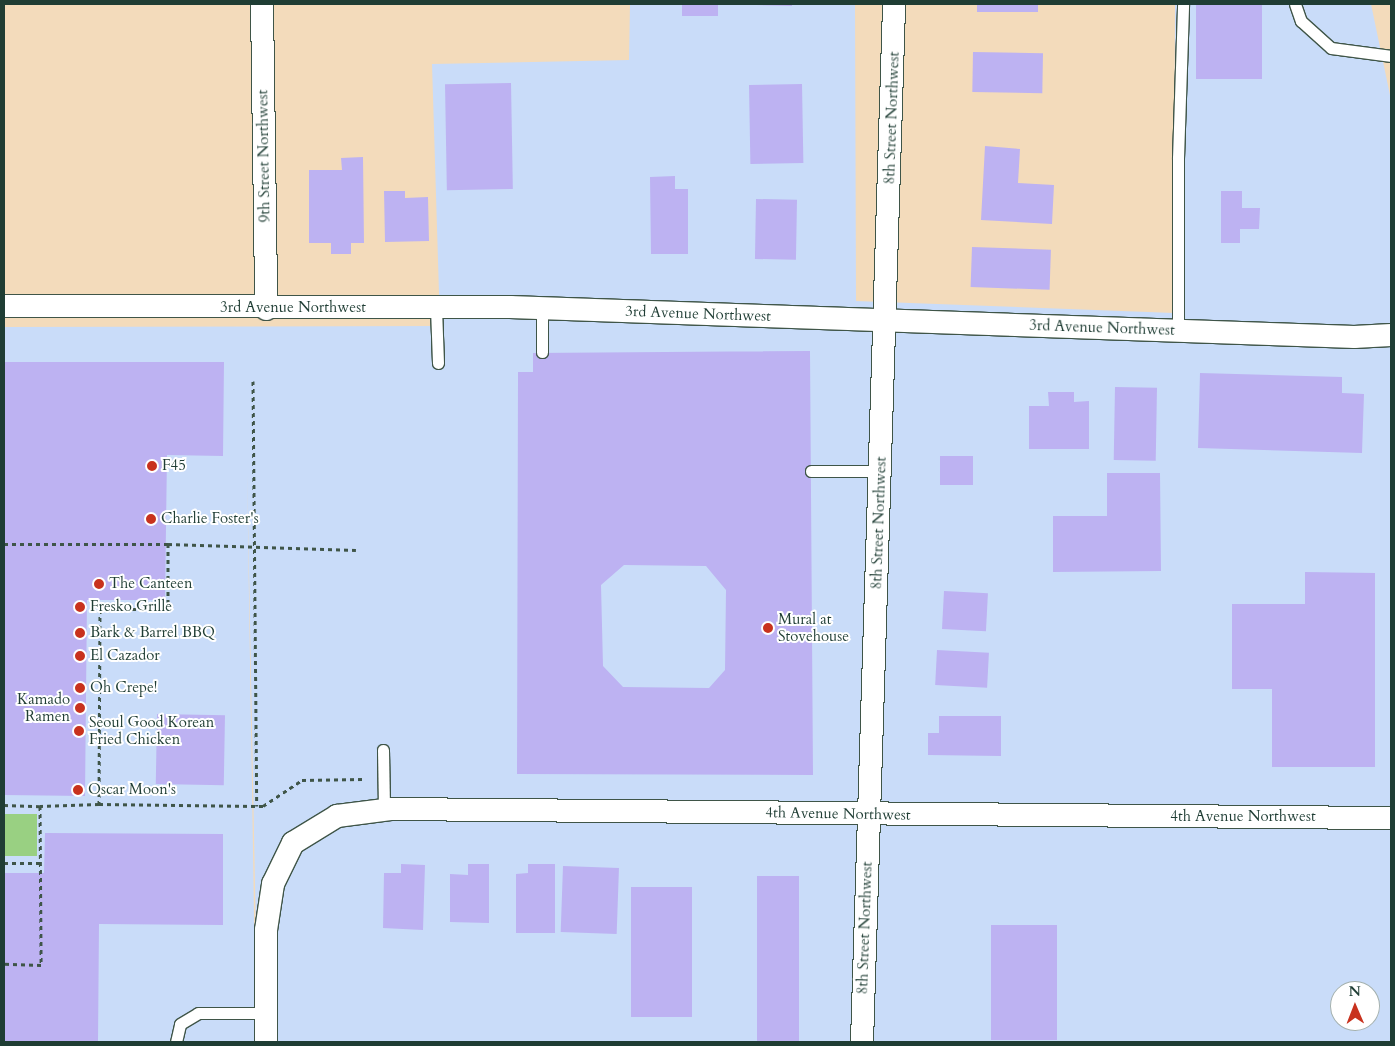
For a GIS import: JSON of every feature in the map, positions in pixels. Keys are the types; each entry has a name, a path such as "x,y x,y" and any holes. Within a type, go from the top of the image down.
{"street":[{"name":"9th Street Northwest","path":"262,4 266,309"},
{"name":"8th Street Northwest","path":"862,1042 886,320 894,4"},
{"name":"3rd Avenue Northwest","path":"4,306 266,309 542,308 1354,337 1391,335"},
{"name":"4th Avenue Northwest","path":"266,1014 266,930 273,884 293,844 337,816 384,810 1391,818"},
{"path":"266,1014 266,1042"}],"lane":[{"path":"1178,331 1178,158 1184,4"},
{"path":"1295,4 1301,22 1331,48 1391,56"},
{"path":"436,308 438,363"},
{"path":"542,308 542,352"},
{"path":"811,471 880,471"},
{"path":"383,750 384,810"},
{"path":"176,1042 180,1024 198,1013 266,1014"}],"path":[{"path":"253,381 253,547 257,806"},
{"path":"4,544 168,544 356,550"},
{"path":"99,804 100,609 168,609 168,544"},
{"path":"4,806 99,804 264,806 302,780 384,779"},
{"path":"4,964 41,964 40,806"},
{"path":"4,863 40,864"}],"shaded area":[{"path":"630,4 855,4 856,301 1174,313 1175,4 1371,4 1391,100 1391,1042 258,1042 247,469 256,1042 4,1042 4,327 440,326 432,64 629,60"}],"green space":[{"path":"4,814 37,814 37,856 4,856"}],"building":[{"path":"682,4 718,4 718,16 682,16"},
{"path":"792,4 792,6 756,5"},
{"path":"977,4 1038,4 1038,12 977,12"},
{"path":"1196,4 1262,4 1262,79 1196,79"},
{"path":"973,52 1043,53 1042,93 972,92"},
{"path":"511,83 513,189 447,190 445,84"},
{"path":"802,84 803,163 750,164 749,85"},
{"path":"985,146 1020,149 1018,183 1054,185 1052,224 981,220"},
{"path":"363,157 364,243 351,243 351,254 331,254 331,243 309,243 309,170 342,170 341,158"},
{"path":"675,176 675,189 688,189 688,254 651,254 650,177"},
{"path":"384,191 405,191 405,198 428,197 429,241 385,242"},
{"path":"1221,191 1242,191 1242,208 1260,208 1259,229 1240,229 1240,243 1221,243"},
{"path":"756,199 797,200 796,260 755,259"},
{"path":"972,247 1051,250 1050,290 971,287"},
{"path":"810,351 813,775 517,774 518,372 533,372 533,353","holes":["624,565 706,566 726,590 725,670 709,688 623,687 603,666 601,585"]},
{"path":"4,362 224,362 223,456 167,455 165,600 87,600 85,796 4,795"},
{"path":"1200,373 1342,377 1342,393 1364,394 1362,453 1198,448"},
{"path":"1115,387 1157,388 1156,461 1114,460"},
{"path":"1048,392 1074,392 1074,402 1089,401 1089,449 1029,449 1029,406 1049,406"},
{"path":"940,456 973,456 973,485 940,485"},
{"path":"1107,473 1160,473 1161,571 1053,572 1053,516 1107,516"},
{"path":"1305,572 1375,573 1375,767 1272,767 1272,689 1232,689 1232,604 1305,604"},
{"path":"944,591 988,593 986,631 942,629"},
{"path":"937,650 989,653 987,688 935,685"},
{"path":"157,714 225,715 224,785 156,784"},
{"path":"939,716 1001,716 1001,756 928,755 928,733 939,733"},
{"path":"45,833 223,834 223,925 99,924 98,1042 4,1042 4,873 44,873"},
{"path":"401,864 425,865 423,930 383,928 384,873 401,873"},
{"path":"468,864 489,864 489,923 450,922 450,874 468,875"},
{"path":"528,864 555,864 555,933 516,933 516,874 528,873"},
{"path":"563,866 619,868 617,934 561,932"},
{"path":"757,876 799,876 799,1041 757,1041"},
{"path":"631,887 692,887 692,1017 631,1017"},
{"path":"991,925 1057,925 1057,1040 991,1040"}],"place":[{"name":"F45","path":"152,466"},
{"name":"Charlie Foster's","path":"151,519"},
{"name":"The Canteen","path":"99,584"},
{"name":"Fresko Grille","path":"80,607"},
{"name":"Mural at Stovehouse","path":"768,628"},
{"name":"Bark & Barrel BBQ","path":"80,633"},
{"name":"El Cazador","path":"80,656"},
{"name":"Oh Crepe!","path":"80,688"},
{"name":"Kamado Ramen","path":"80,708"},
{"name":"Seoul Good Korean Fried Chicken","path":"79,731"},
{"name":"Oscar Moon's","path":"78,790"}]}
